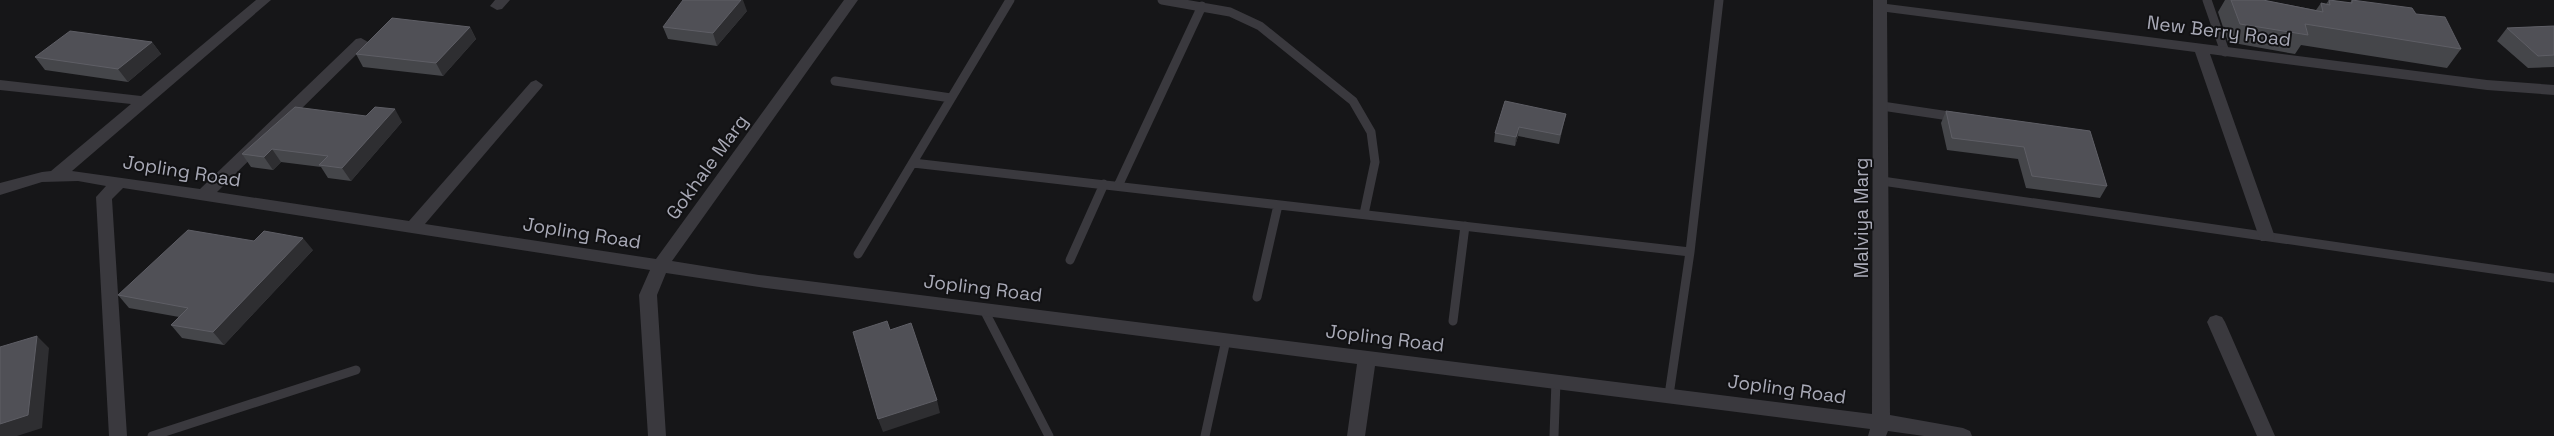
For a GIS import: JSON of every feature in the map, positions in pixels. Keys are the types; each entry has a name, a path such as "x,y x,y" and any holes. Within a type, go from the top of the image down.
{"street":[{"path":"56,176 264,0"},
{"name":"Gokhale Marg","path":"657,436 648,296 660,266 851,0"},
{"name":"New Berry Road","path":"1880,4 2225,52 2487,85 2554,90"},
{"name":"Malviya Marg","path":"1880,4 1882,181 1889,430"},
{"path":"203,196 361,42"},
{"path":"2201,48 2267,237"},
{"path":"0,85 145,101"},
{"path":"412,228 536,85"},
{"name":"Jopling Road","path":"0,189 42,176 78,176 759,282 1669,395 1889,430 1963,436"},
{"path":"118,436 104,197 119,182"},
{"path":"2216,322 2266,436"},
{"path":"1356,436 1367,358"}],"lane":[{"path":"858,254 1008,0"},
{"path":"1162,0 1182,1 1230,12 1260,26 1353,101 1371,132 1375,162 1364,214"},
{"path":"1669,395 1690,252 1719,0"},
{"path":"2207,0 2225,52"},
{"path":"1118,186 1202,6"},
{"path":"835,81 951,98"},
{"path":"1882,106 1968,118"},
{"path":"913,163 1690,252"},
{"path":"1882,181 2554,278"},
{"path":"1070,260 1104,184"},
{"path":"1257,297 1278,204"},
{"path":"1453,321 1466,226"},
{"path":"984,310 1049,436"},
{"path":"1205,436 1226,340"},
{"path":"152,436 356,370"},
{"path":"1554,436 1556,381"}],"building":[{"path":"683,0 741,0 713,33 663,27"},
{"path":"2231,0 2263,0 2323,12 2321,3 2330,5 2329,0 2352,3 2352,0 2412,8 2416,14 2445,17 2461,49 2305,24 2308,35 2240,24"},
{"path":"392,18 470,27 436,63 356,54"},
{"path":"2554,26 2554,55 2538,56 2507,28"},
{"path":"70,31 152,42 118,69 35,57"},
{"path":"1505,101 1566,114 1560,135 1519,127 1516,137 1495,133"},
{"path":"295,107 366,116 375,107 395,109 342,168 319,165 328,156 272,149 264,157 242,154"},
{"path":"1946,111 2090,131 2107,186 2032,176 2024,147 1952,138"},
{"path":"188,230 254,241 264,231 303,238 213,332 171,325 188,308 118,295"},
{"path":"887,321 890,330 911,323 937,400 878,419 853,332"},
{"path":"37,336 28,415 0,424 0,347"}]}
